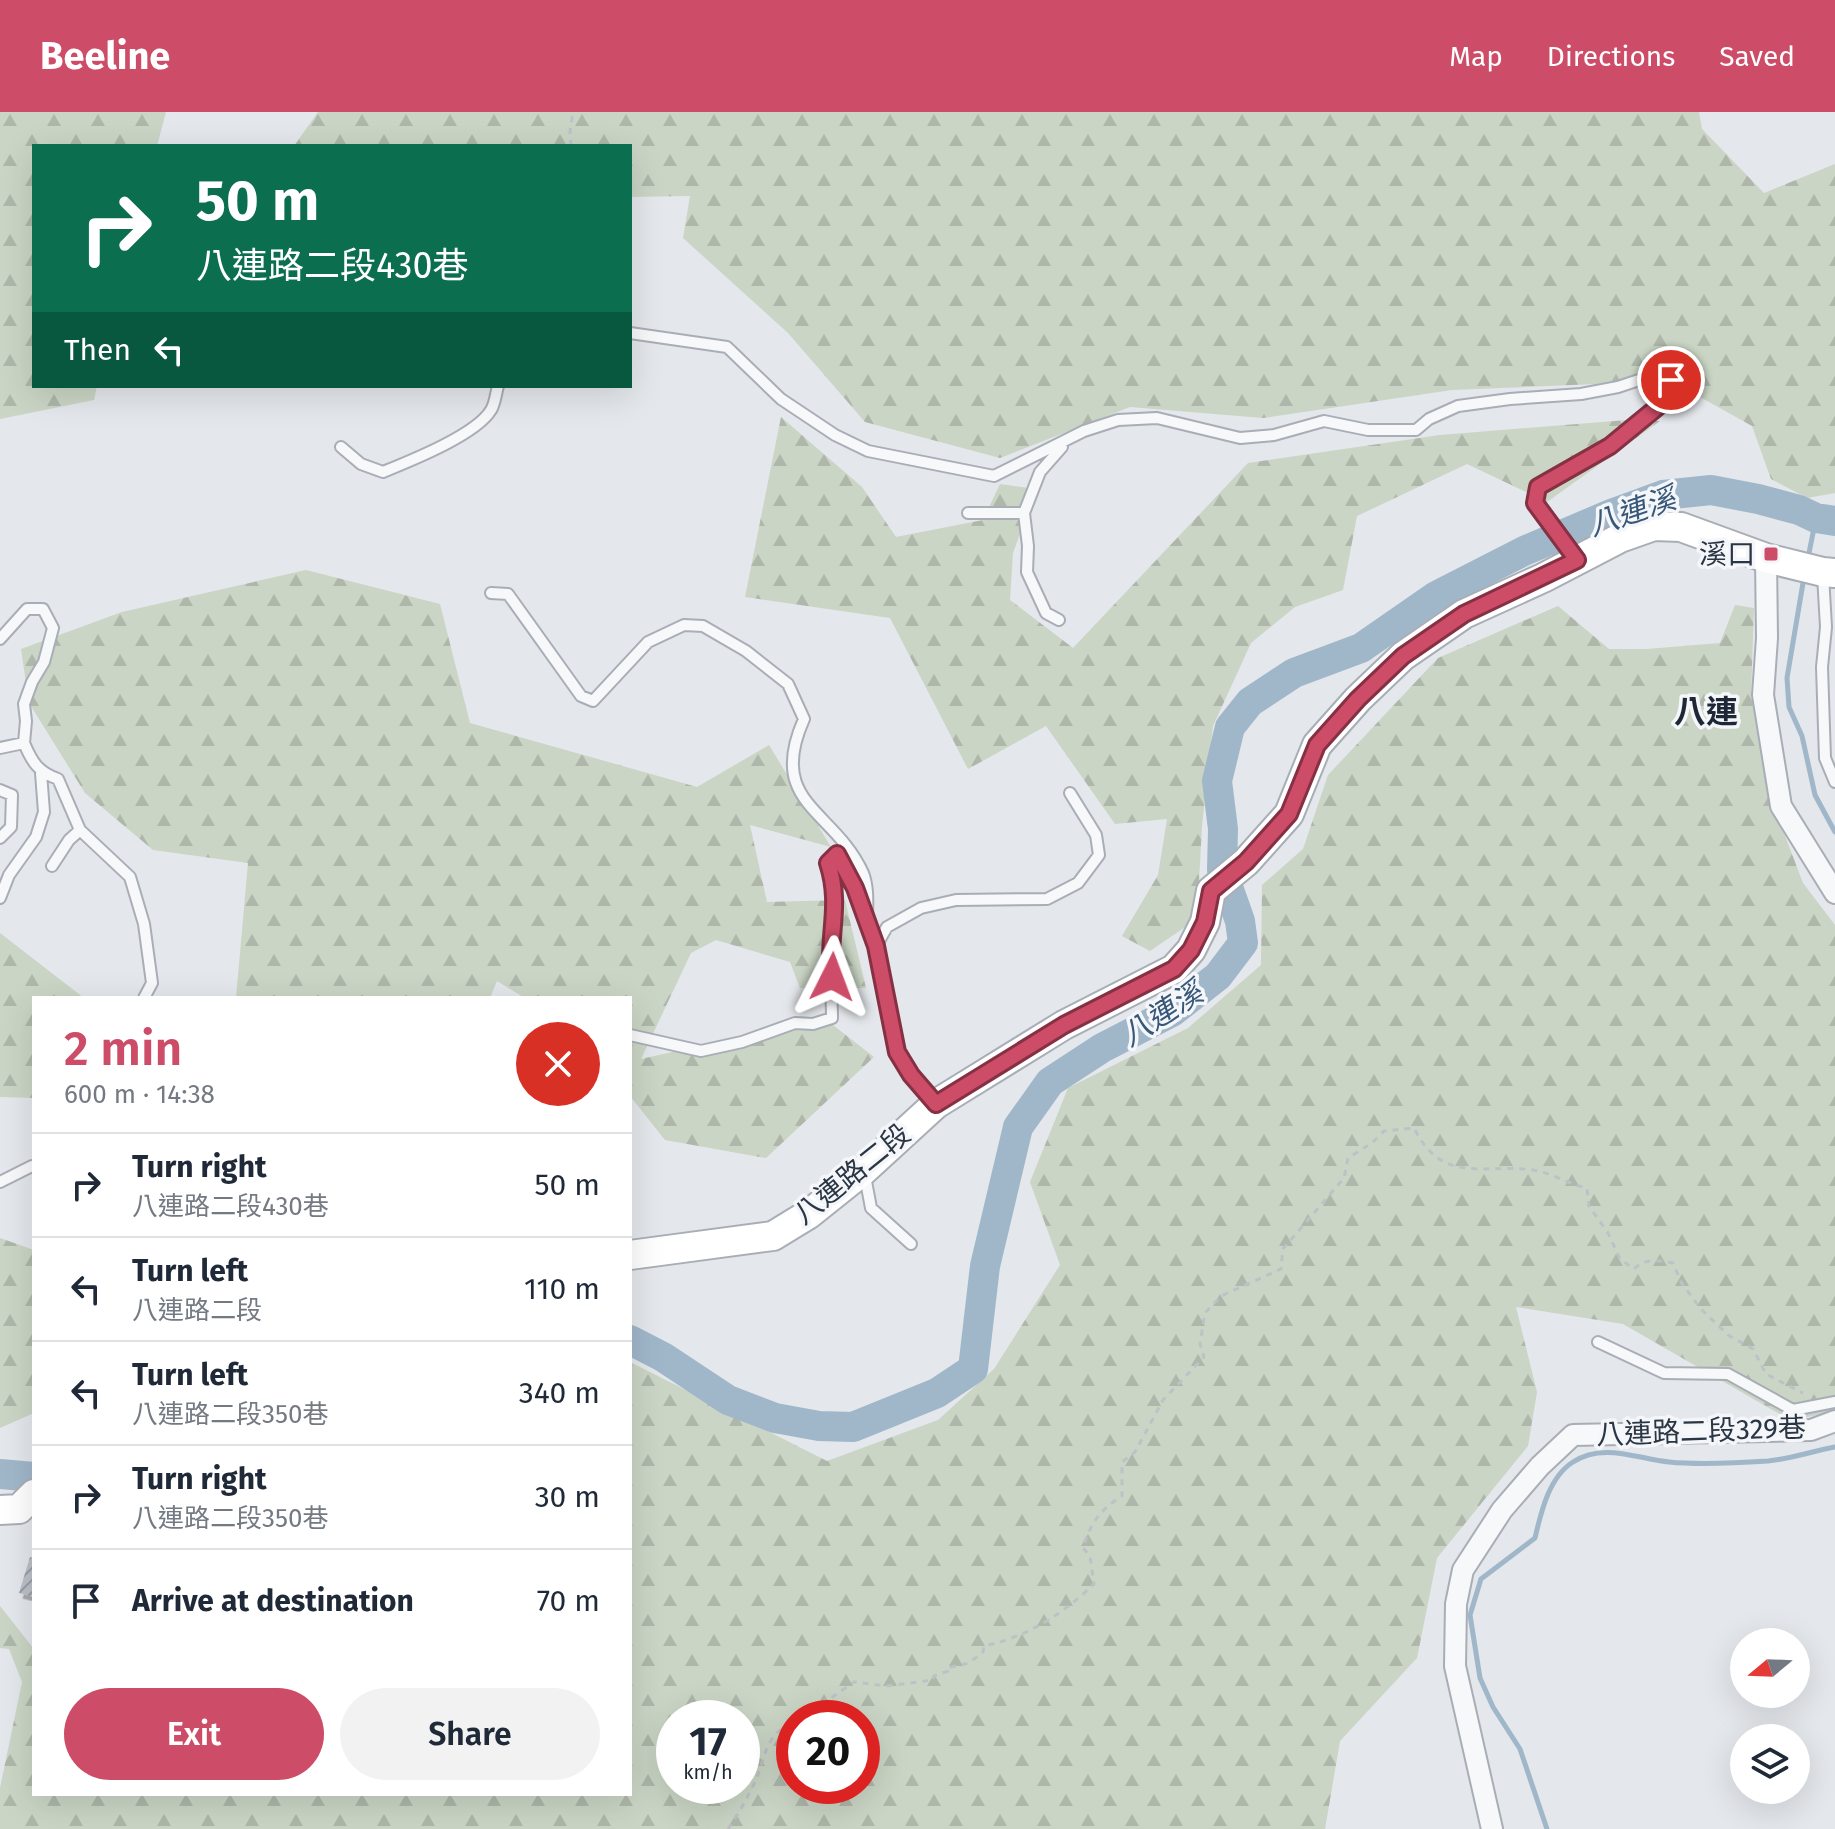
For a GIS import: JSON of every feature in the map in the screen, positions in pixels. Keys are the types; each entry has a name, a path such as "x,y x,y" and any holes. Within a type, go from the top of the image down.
{"street":[{"name":"八連路二段","path":"632,1255 773,1236 809,1214 864,1170 936,1104 1064,1025 1174,969 1191,950 1205,922 1211,891 1246,862 1289,814 1317,745 1358,699 1403,656 1464,614 1620,538 1654,526 1681,527 1766,558 1829,573"},
{"path":"1766,558 1767,638 1763,695 1781,806 1835,893"},
{"name":"八連路二段329巷","path":"1492,1829 1455,1666 1456,1604 1463,1570 1502,1510 1540,1466 1573,1435 1811,1430 1835,1421"},
{"path":"0,1510 19,1509 32,1496"}],"lane":[{"path":"632,333 727,347 781,399 835,435 868,451 994,476 1084,431 1118,420 1157,418 1240,438 1274,435 1324,421 1368,430 1416,430 1429,419 1458,406 1581,394 1645,378 1671,380 1666,400 1610,446 1538,487 1535,503 1577,560"},
{"path":"341,447 361,464 383,472 426,455 472,428 491,411 497,388"},
{"path":"1059,620 1046,613 1027,572 1024,513 1040,472 1069,440"},
{"path":"968,513 1024,513"},
{"path":"1829,573 1822,667 1825,758 1835,782"},
{"path":"491,593 508,594 581,696 593,701 648,642 684,625 703,626 746,651 788,684 804,719 793,744 791,776 817,818 836,832 863,874 867,893 867,922"},
{"path":"0,639 27,609 43,609 53,628 44,662 24,704 24,743 41,773 58,779 80,830 130,877 144,924 152,983 145,996"},
{"path":"0,748 24,743"},
{"path":"0,898 9,875 36,837 44,812 41,773"},
{"path":"0,790 12,795 11,827 0,838"},
{"path":"876,946 887,927 921,908 956,900 1047,899 1078,883 1099,855 1096,835 1070,793"},
{"path":"52,866 69,840 80,830"},
{"path":"632,1035 701,1051 742,1042 795,1023 813,1024 832,1018 831,967 836,911 828,863 837,854 855,888 876,946 897,1052 911,1075 936,1104"},
{"path":"0,1182 32,1166"},
{"path":"864,1170 871,1208 911,1244"},
{"path":"1598,1342 1664,1373 1728,1374 1793,1410 1835,1402"}],"path":[{"path":"571,144 573,112"},
{"path":"828,1700 854,1682 886,1686 933,1680 934,1676 948,1671 947,1668 969,1663 983,1652 984,1646 1009,1640 1060,1615 1094,1584 1090,1556 1083,1548 1088,1531 1099,1512 1122,1496 1122,1462 1135,1452 1163,1400 1204,1357 1200,1344 1205,1313 1221,1296 1281,1269 1283,1249 1344,1178 1348,1158 1372,1143 1384,1131 1414,1128 1429,1152 1456,1168 1539,1171 1587,1188 1589,1206 1608,1233 1620,1259 1634,1269 1642,1262 1657,1260 1673,1263 1681,1282 1700,1308 1728,1335 1753,1349 1766,1374 1814,1397"},
{"path":"728,1829 738,1816 755,1781 759,1762 776,1735"}],"green space":[{"path":"0,112 166,112 158,144 32,144 32,388 97,388 94,400 0,419"},
{"path":"318,112 1699,112 1702,129 1764,193 1835,164 1835,493 1807,498 1771,479 1752,426 1659,374 1596,384 1452,390 1263,418 1130,407 1000,458 865,422 788,333 683,238 690,196 632,197 632,144 295,144"},
{"path":"781,417 862,487 896,537 983,520 1000,484 1036,489 1013,553 1010,600 1073,648 1248,463 1440,435 1627,420 1660,421 1547,502 1467,464 1357,516 1343,590 1295,607 1251,643 1213,726 1202,826 1197,919 1150,951 1122,936 1158,875 1167,819 1115,824 1046,726 968,769 890,618 745,597"},
{"path":"306,570 440,604 470,723 697,787 769,745 831,847 750,825 767,902 845,900 866,988 800,988 790,962 716,940 691,953 641,1059 824,1018 874,1057 766,1158 665,1140 632,1099 632,996 522,996 497,981 491,996 236,996 248,863 153,850 85,793 29,703 21,649 122,612"},
{"path":"1735,605 1754,608 1751,696 1771,799 1803,883 1835,925 1835,1412 1790,1420 1623,1324 1516,1307 1537,1392 1528,1446 1437,1558 1417,1658 1340,1741 1325,1829 0,1829 0,1788 22,1682 9,1649 0,1648 0,1606 32,1646 32,1796 632,1796 632,1363 827,1461 938,1420 994,1369 1060,1265 1030,1182 1068,1088 1188,1028 1261,965 1262,885 1303,849 1328,775 1438,658 1558,606 1609,649 1720,643"},
{"path":"0,933 81,996 32,996 32,1098 0,1097"},
{"path":"0,1238 32,1249 32,1414 0,1428"}],"building":[{"path":"30,1557 32,1558 32,1596 19,1593"}],"waterway":[{"name":"八連溪","path":"632,1341 663,1357 728,1400 775,1418 819,1426 853,1427 937,1393 973,1369 985,1266 1018,1127 1050,1082 1102,1048 1172,1012 1218,976 1243,943 1240,921 1222,870 1223,829 1217,781 1230,727 1250,702 1294,673 1361,648 1436,596 1524,551 1663,495 1711,490 1758,499 1835,521"},
{"path":"1809,553 1816,518"},
{"path":"1803,583 1787,678 1789,707 1802,736 1815,795 1835,832"},
{"path":"1547,1829 1520,1749 1493,1707 1480,1678 1470,1615 1481,1579 1535,1538 1552,1486 1565,1469 1584,1456 1608,1452 1669,1462 1718,1463 1776,1460 1835,1447"},
{"name":"八連溪","path":"0,1474 32,1477"}],"place":[{"name":"溪口","path":"1771,554"}],"district":[{"name":"八連","path":"1706,712"}],"route":[{"path":"832,977 836,911 828,863 837,854 855,888 876,946 897,1052 911,1075 936,1104 1064,1025 1174,969 1191,950 1205,922 1211,891 1246,862 1289,814 1317,745 1358,699 1403,656 1464,614 1577,560 1535,503 1538,487 1610,446 1666,400 1671,380"}]}
